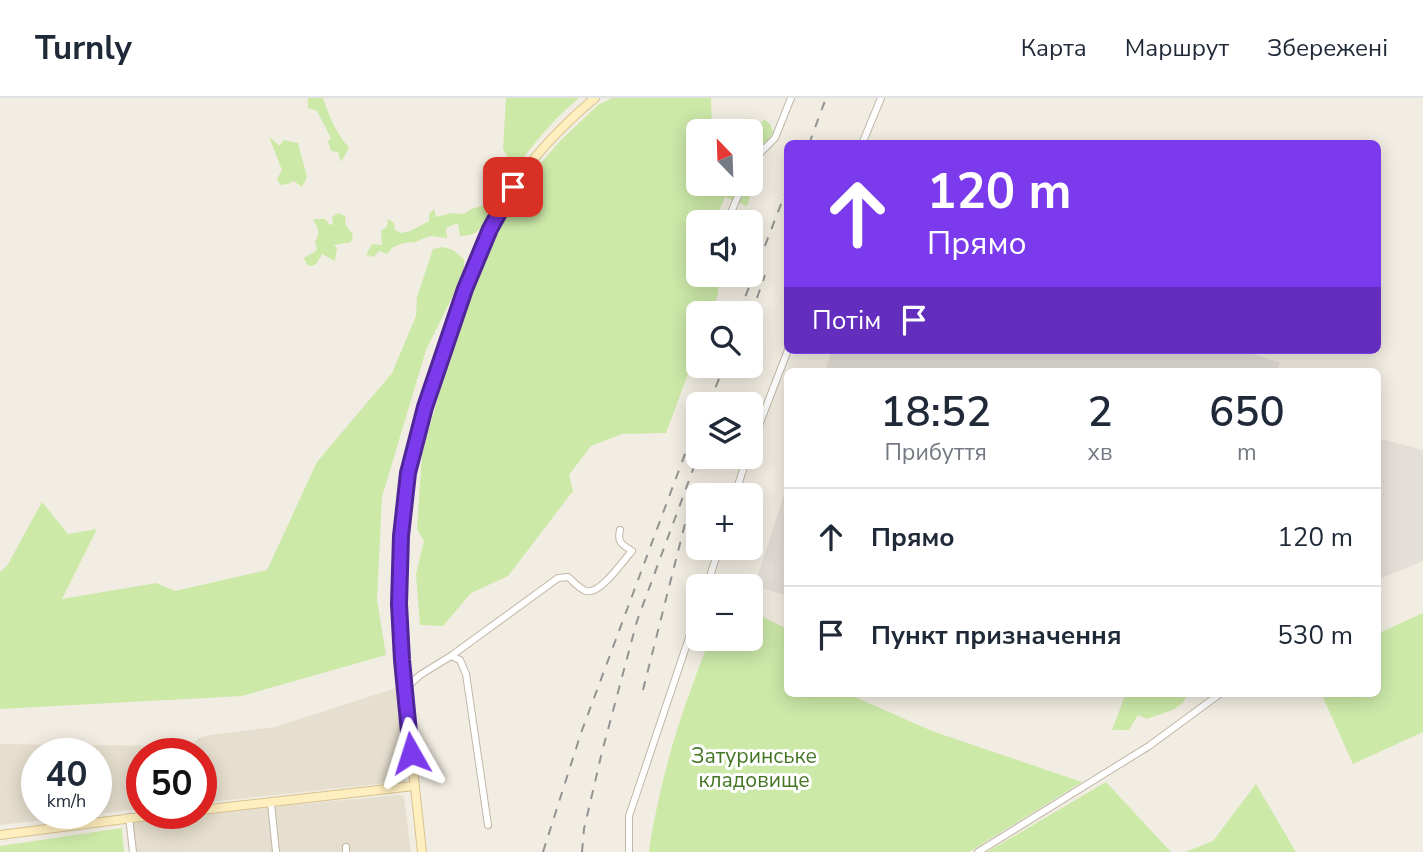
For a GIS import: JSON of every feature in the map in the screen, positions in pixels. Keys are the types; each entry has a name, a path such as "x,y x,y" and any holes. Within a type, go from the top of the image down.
{"main road":[{"path":"422,852 401,642 399,573 408,473 425,407 465,289 490,229 513,187 536,155 595,98"},
{"path":"217,808 414,786"},
{"path":"0,835 126,817"}],"street":[{"path":"763,150 775,138 791,98"},
{"path":"864,140 881,98"},
{"path":"763,415 786,354"},
{"path":"405,689 419,675 451,656 558,578 568,577 587,592 601,586 632,551 620,542 620,530"},
{"path":"629,852 629,816 686,647"},
{"path":"451,656 460,660 466,674 488,825"},
{"path":"978,852 1149,746 1216,697"},
{"path":"271,803 276,852"},
{"path":"130,829 133,852"}],"shaded area":[{"path":"831,354 1253,354 1280,363 1278,368 826,368"},
{"path":"1381,439 1423,450 1423,561 1381,578"},
{"path":"784,494 784,595 763,588 763,574 759,574"},
{"path":"396,688 406,781 217,801 217,738 199,738 275,727"},
{"path":"0,744 21,744 21,823 0,825"},
{"path":"112,745 126,745 126,811 112,812"},
{"path":"400,795 404,797 411,852 136,852 134,829 217,829 217,811"}],"green space":[{"path":"308,98 323,98 333,124 349,148 341,162 338,152 331,151 328,141 331,138 317,111 308,108"},
{"path":"506,98 579,98 535,143 512,173 504,167 509,159 503,149"},
{"path":"612,98 711,98 712,119 686,119 686,196 750,196 747,206 725,197 719,210 686,210 686,287 718,287 718,294 715,301 686,301 686,378 666,433 622,434 591,446 569,475 573,491 508,576 471,593 443,626 420,625 416,574 424,541 417,529 422,454 467,306 498,233 524,183 560,141 598,105"},
{"path":"764,119 773,132 763,152"},
{"path":"269,137 280,146 283,140 298,143 307,177 302,187 294,181 280,185 277,179 282,170"},
{"path":"491,201 483,226 475,233 460,236 458,223 446,228 447,238 430,236 393,247 387,254 379,251 374,257 366,255 372,244 382,245 381,231 387,227 388,219 394,223 395,230 401,233 429,221 429,214 434,209 436,217 452,213 464,214"},
{"path":"338,213 345,216 346,226 353,234 351,242 334,245 337,248 335,261 322,254 316,264 307,265 304,258 317,249 315,242 318,230 313,219 325,219 330,225 333,224 332,217"},
{"path":"443,247 453,250 464,259 464,273 426,350 382,497 377,600 386,655 242,696 0,709 0,572 7,566 42,502 68,534 97,529 62,599 156,583 175,591 267,570 317,462 392,373 416,316 417,297 433,249"},
{"path":"1423,613 1423,732 1353,764 1323,697 1381,697 1381,632"},
{"name":"Затуринське кладовище","path":"763,617 784,628 784,697 855,697 932,731 1082,782 969,852 649,852 670,754 706,651 763,651"},
{"path":"1124,697 1186,697 1172,710 1147,719 1138,715 1129,730 1112,730"},
{"path":"1106,782 1171,852 987,852"},
{"path":"1256,784 1296,852 1185,852 1213,841"},
{"path":"122,828 124,852 0,852 0,846"}],"railway":[{"path":"810,140 826,98"},
{"path":"744,301 784,196"},
{"path":"756,301 765,275"},
{"path":"714,392 719,378"},
{"path":"543,852 581,733 686,451"},
{"path":"582,852 584,829 602,752 637,621 693,469"},
{"path":"643,690 686,520"}],"route":[{"path":"411,753 399,604 401,536 408,473 425,407 465,289 490,229 513,187"}]}
